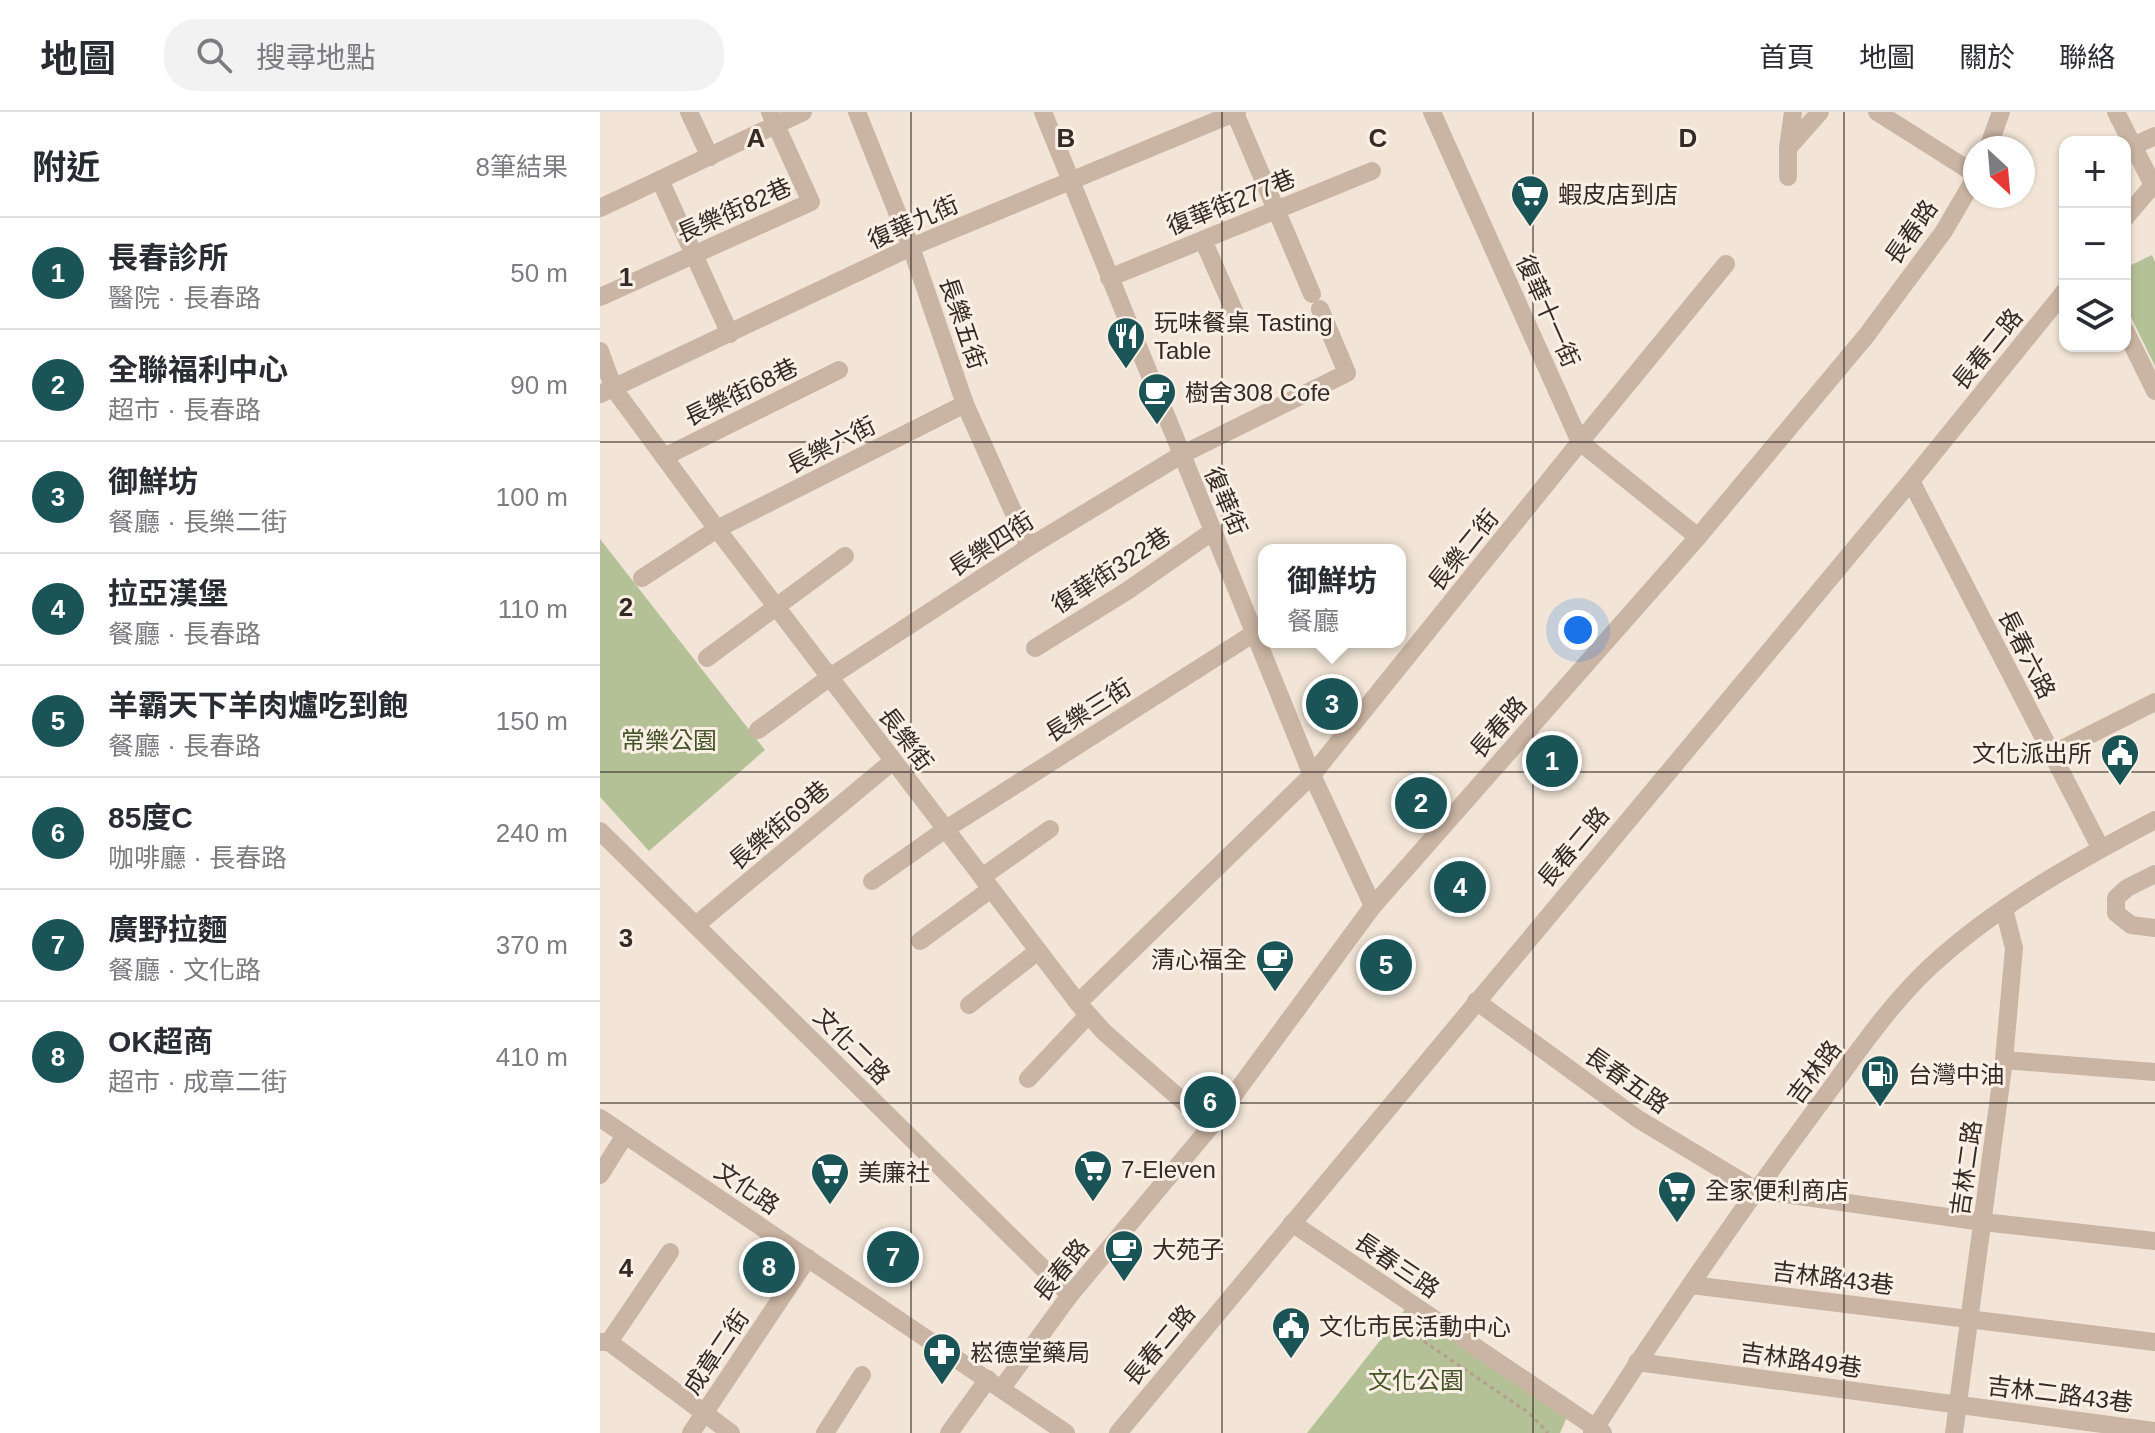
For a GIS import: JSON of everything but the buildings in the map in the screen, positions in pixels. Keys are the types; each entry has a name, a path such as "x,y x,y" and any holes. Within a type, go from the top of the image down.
{"street":[{"path":"689,112 710,157"},
{"path":"600,208 710,157 773,118 803,112"},
{"name":"長樂五街","path":"857,112 911,247 965,404 1029,547"},
{"name":"復華街","path":"1043,112 1258,637"},
{"path":"1236,112 1275,210"},
{"name":"復華九街","path":"607,391 911,247 1236,112"},
{"name":"復華十一街","path":"1432,112 1580,442"},
{"path":"1788,177 1793,112"},
{"path":"1788,148 1820,112"},
{"path":"1877,112 1963,168"},
{"path":"1992,136 2001,112"},
{"path":"2116,112 2154,187 2131,212"},
{"name":"長樂街82巷","path":"600,297 811,202 773,118"},
{"path":"2133,146 2155,136"},
{"name":"復華街277巷","path":"1109,278 1372,171"},
{"path":"660,180 730,334"},
{"name":"長春路","path":"949,1433 995,1384 1211,1126 1373,906 1698,537 1866,336 1944,231 1963,197"},
{"name":"長樂四街","path":"758,730 830,677 1029,547 1181,455 1347,373 1275,210"},
{"path":"1203,240 1239,322"},
{"name":"長樂二街","path":"1028,1079 1083,1009 1312,775 1726,264"},
{"name":"長春二路","path":"1118,1433 1911,481 2059,298"},
{"path":"2131,342 2155,391"},
{"name":"長樂街","path":"600,351 607,391 664,457 1083,1009 1104,1032 1211,1126"},
{"name":"長樂街68巷","path":"664,457 839,370"},
{"name":"長樂六街","path":"642,578 717,529 965,404"},
{"path":"1580,442 1698,537"},
{"name":"長春六路","path":"1911,481 2101,849"},
{"name":"復華街322巷","path":"1035,648 1127,591 1213,531"},
{"path":"707,658 845,556"},
{"name":"長樂三街","path":"872,881 946,829 1256,632"},
{"name":"復華街","path":"1262,648 1312,775 1373,906"},
{"path":"2052,754 2155,702"},
{"name":"長樂街69巷","path":"696,925 893,761"},
{"name":"吉林路","path":"1597,1431 1637,1362 1756,1190 1896,1002 1933,964 2004,909 2101,849 2155,820"},
{"path":"920,941 1050,829"},
{"name":"文化二路","path":"600,831 1070,1295"},
{"path":"2155,874 2127,888 2116,898 2116,913 2131,925 2155,928"},
{"name":"吉林二路","path":"1954,1433 2004,1060 2014,948 2004,909"},
{"path":"969,1005 1038,951"},
{"name":"長春五路","path":"1476,1001 1638,1119 1756,1190"},
{"path":"2004,1060 2155,1072"},
{"name":"文化路","path":"600,1118 995,1384 1054,1430"},
{"path":"600,1175 625,1135"},
{"path":"1756,1190 1983,1222 2155,1241"},
{"name":"長春三路","path":"1292,1223 1597,1431"},
{"path":"670,1252 604,1342 731,1433"},
{"name":"成章二街","path":"691,1433 808,1258"},
{"name":"吉林路43巷","path":"1691,1285 2155,1342"},
{"name":"吉林路49巷","path":"1637,1362 1958,1405"},
{"path":"825,1433 862,1375"},
{"name":"吉林二路43巷","path":"1958,1405 2155,1431"}],"path":[{"path":"1391,1319 1529,1413 1548,1433"}],"green space":[{"path":"2152,255 2155,262 2155,366 2131,317 2131,265"},
{"name":"常樂公園","path":"600,539 765,750 649,851 600,797"},
{"name":"文化公園","path":"1405,1309 1567,1417 1560,1433 1307,1433"}],"place":[{"name":"蝦皮店到店","path":"1530,228"},
{"name":"玩味餐桌 Tasting Table","path":"1126,370"},
{"name":"樹舍308 Cofe","path":"1157,426"},
{"name":"御鮮坊","path":"1332,704"},
{"name":"長春診所","path":"1552,761"},
{"name":"文化派出所","path":"2120,787"},
{"name":"全聯福利中心","path":"1421,803"},
{"name":"拉亞漢堡","path":"1460,887"},
{"name":"羊霸天下羊肉爐吃到飽","path":"1386,965"},
{"name":"清心福全","path":"1275,993"},
{"name":"85度C","path":"1210,1102"},
{"name":"台灣中油","path":"1880,1108"},
{"name":"7-Eleven","path":"1093,1203"},
{"name":"美廉社","path":"830,1206"},
{"name":"全家便利商店","path":"1677,1224"},
{"name":"廣野拉麵","path":"893,1257"},
{"name":"OK超商","path":"769,1267"},
{"name":"大苑子","path":"1124,1283"},
{"name":"文化市民活動中心","path":"1291,1360"},
{"name":"崧德堂藥局","path":"942,1386"}]}
